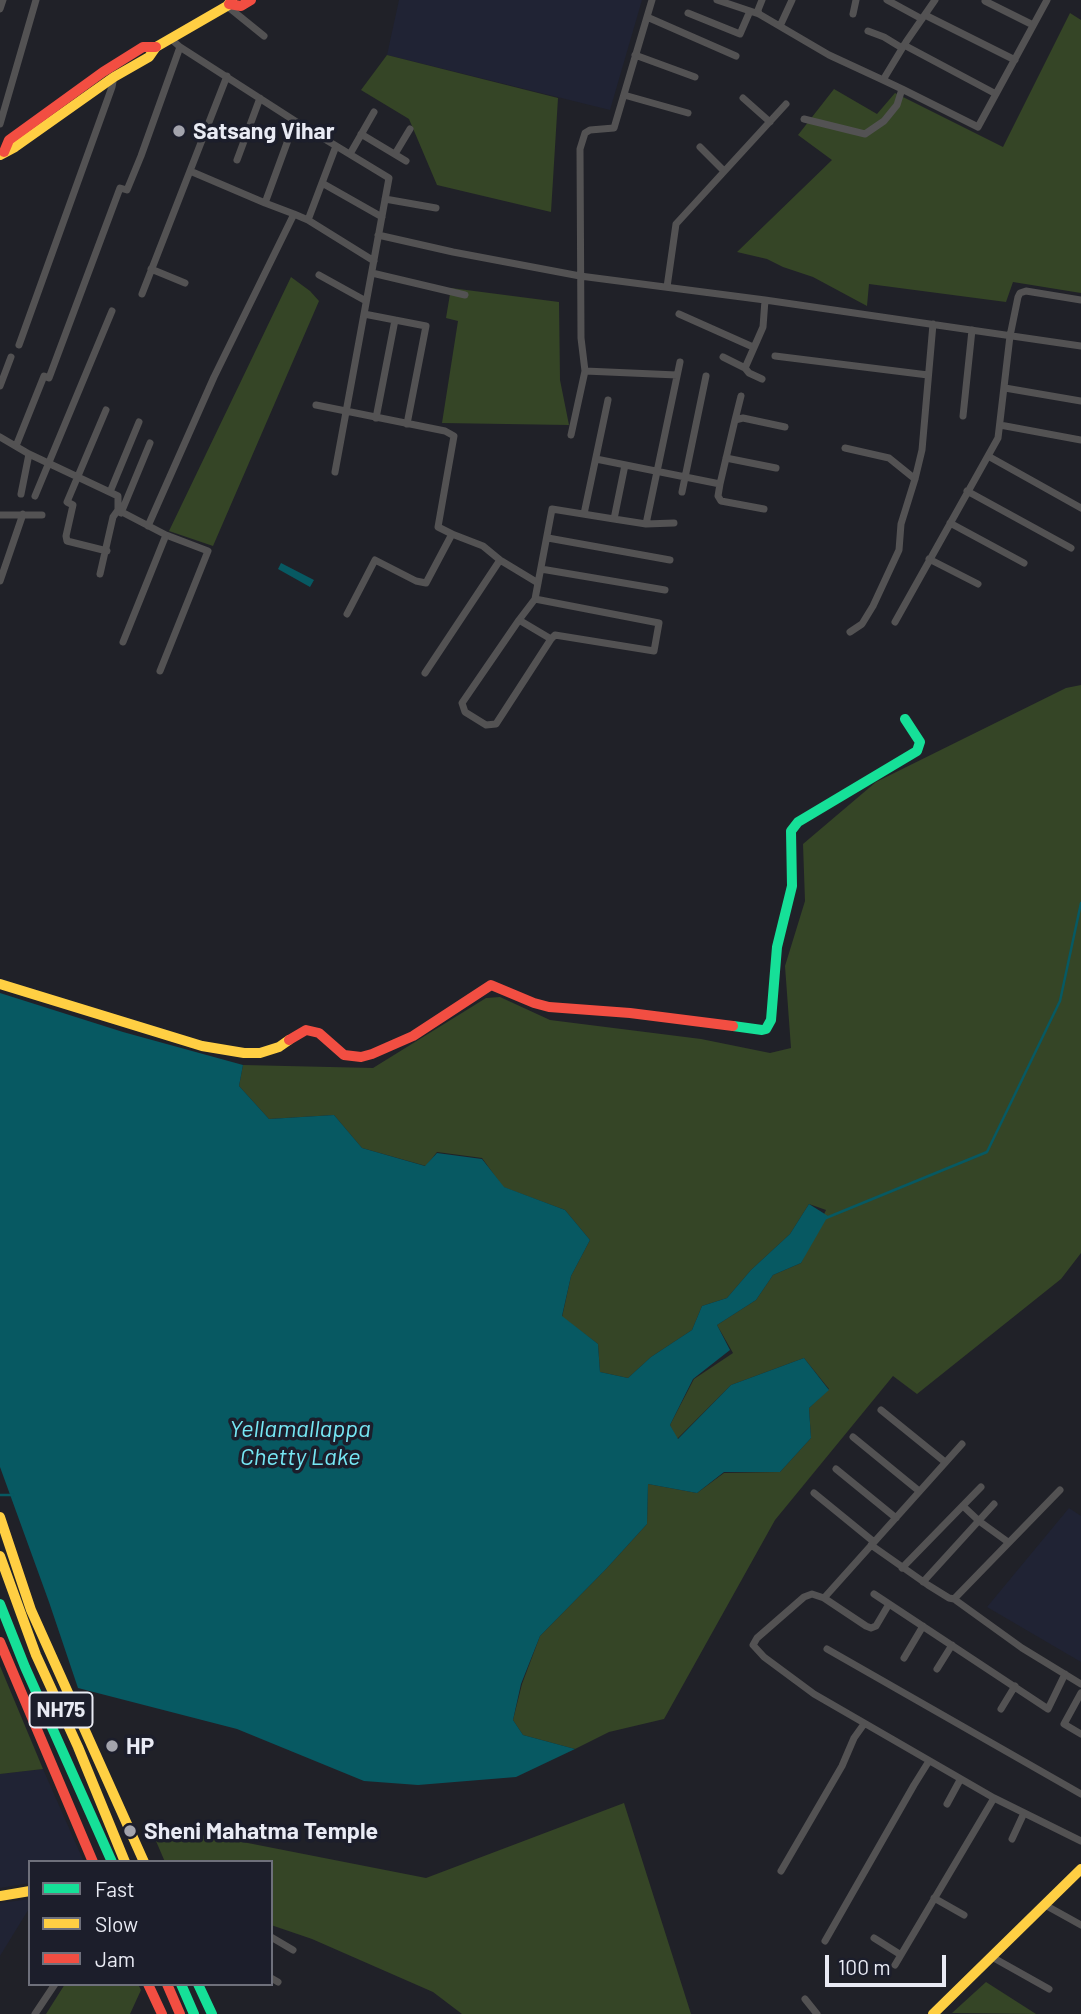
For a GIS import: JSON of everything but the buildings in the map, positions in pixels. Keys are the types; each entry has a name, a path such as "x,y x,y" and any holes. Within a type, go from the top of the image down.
{"main road":[{"path":"1,150 9,140 112,73 143,47 156,47 229,4 241,6 251,0"},
{"path":"0,984 202,1046 244,1053 269,1051 306,1030 319,1034 344,1055 372,1054 413,1036 491,985 550,1007 619,1012 762,1030 769,1026 771,1020 777,947 792,886 791,831 798,822 917,751 920,742 905,719"},
{"path":"0,1517 31,1610 143,1860"},
{"name":"NH75","path":"0,1556 36,1655 78,1747 124,1860"},
{"name":"NH75","path":"0,1604 25,1667 111,1860"},
{"path":"0,1642 92,1860"},
{"path":"933,2014 1081,1870"},
{"path":"0,1896 28,1891"},
{"path":"149,1986 158,2011"},
{"path":"168,1986 180,2014"},
{"path":"182,1986 194,2014"},
{"path":"199,1986 212,2014"}],"street":[{"path":"0,9 2,0"},
{"path":"0,124 36,0"},
{"path":"571,435 585,371 581,338 580,149 585,133 590,130 614,128 652,0"},
{"path":"717,0 759,14 829,55 978,127 1047,0"},
{"path":"759,14 762,0"},
{"path":"780,26 792,0"},
{"path":"853,15 856,0"},
{"path":"887,0 1015,60"},
{"path":"883,80 935,0"},
{"path":"985,1 1033,25"},
{"path":"229,4 264,36"},
{"path":"688,13 738,34 741,33 750,11"},
{"path":"647,17 736,56"},
{"path":"868,32 884,37 996,94"},
{"path":"170,38 295,121 389,178 335,472"},
{"path":"16,446 44,376 49,378 120,188 127,190 141,156 180,47"},
{"path":"635,55 695,77"},
{"path":"19,345 112,73"},
{"path":"142,294 227,76"},
{"path":"804,119 865,134 884,121 897,105 902,89"},
{"path":"624,95 688,113"},
{"path":"237,160 260,98"},
{"path":"743,98 770,121"},
{"path":"667,287 676,224 786,104"},
{"path":"350,154 374,112"},
{"path":"265,203 295,121"},
{"path":"395,154 410,129"},
{"path":"361,134 406,160"},
{"path":"308,220 337,146"},
{"path":"700,148 724,171"},
{"path":"190,171 308,220 374,261"},
{"path":"322,183 382,217"},
{"path":"385,199 436,208"},
{"path":"148,526 214,377 294,214"},
{"path":"379,235 580,276 1081,346"},
{"path":"152,269 185,283"},
{"path":"372,274 466,295"},
{"path":"319,275 366,301"},
{"path":"895,622 998,438 1010,335 1020,293 1026,291 1081,300"},
{"path":"745,368 763,327 765,300"},
{"path":"35,496 113,311"},
{"path":"364,314 426,326 407,424"},
{"path":"679,314 753,347"},
{"path":"376,418 395,320"},
{"path":"850,632 862,624 899,550 901,524 922,450 933,324"},
{"path":"963,416 972,330"},
{"path":"775,356 928,375"},
{"path":"0,386 11,357"},
{"path":"723,357 762,379"},
{"path":"646,524 680,362"},
{"path":"585,371 677,375"},
{"path":"682,492 706,376"},
{"path":"1005,388 1081,401"},
{"path":"741,396 718,496 721,501 764,509"},
{"path":"584,514 608,400"},
{"path":"316,405 445,431 454,436 438,527 483,545 500,560 538,583"},
{"path":"106,410 67,502 73,505 66,536 67,541 107,551"},
{"path":"735,420 739,418 785,427"},
{"path":"110,492 139,422"},
{"path":"1000,425 1081,440"},
{"path":"1,440 118,496 119,511"},
{"path":"100,574 113,517 119,511 150,443"},
{"path":"845,448 889,458 915,479"},
{"path":"20,494 29,454"},
{"path":"988,456 1081,508"},
{"path":"726,458 776,468"},
{"path":"596,460 720,484"},
{"path":"614,519 625,465"},
{"path":"967,491 1071,548"},
{"path":"535,599 659,623 654,651 555,635 496,724 486,725 465,712 462,703 535,599 552,509 646,524 674,523"},
{"path":"119,511 166,535 208,551 160,671"},
{"path":"0,581 23,514"},
{"path":"0,515 42,515"},
{"path":"950,523 1024,563"},
{"path":"347,614 375,560 416,582 426,583 452,534"},
{"path":"123,642 166,535"},
{"path":"548,538 670,560"},
{"path":"929,559 978,584"},
{"path":"425,673 500,560"},
{"path":"541,569 665,590"},
{"path":"519,620 551,639"},
{"path":"881,1410 945,1462"},
{"path":"853,1437 919,1491"},
{"path":"824,1598 962,1444"},
{"path":"836,1469 895,1518"},
{"path":"902,1567 981,1487"},
{"path":"954,1599 1060,1490"},
{"path":"814,1493 902,1567 954,1599 1021,1648 1081,1684"},
{"path":"923,1581 994,1504"},
{"path":"963,1506 1009,1542"},
{"path":"889,1604 876,1626 871,1628 824,1598 812,1594 798,1601 757,1638 753,1645 764,1657 814,1694 864,1724 960,1780 1081,1840"},
{"path":"874,1594 1048,1709 1065,1674"},
{"path":"904,1658 923,1626"},
{"path":"937,1670 952,1645"},
{"path":"827,1649 1081,1794"},
{"path":"1001,1709 1015,1686"},
{"path":"1081,1693 1064,1724 1081,1734"},
{"path":"781,1871 864,1724"},
{"path":"825,1941 929,1762"},
{"path":"947,1804 960,1780"},
{"path":"895,1965 994,1798"},
{"path":"1012,1839 1024,1813"},
{"path":"934,1898 964,1915"},
{"path":"1045,1905 1081,1925"},
{"path":"273,1938 293,1950"},
{"path":"874,1938 901,1955"},
{"path":"992,1957 1049,1989"},
{"path":"35,2014 54,1986"},
{"path":"805,1999 817,2014"}],"shaded area":[{"path":"399,0 642,0 610,110 387,55"},
{"path":"1069,1508 1081,1516 1081,1662 987,1607"},
{"path":"43,1769 83,1860 28,1860 28,1883 0,1888 0,1774"},
{"path":"28,1899 28,1910 0,1956 0,1903"}],"green space":[{"path":"1070,13 1081,20 1081,293 1013,282 1006,302 869,284 867,306 813,277 767,259 737,252 832,160 798,135 834,89 877,114 895,93 1003,147"},
{"path":"387,55 558,98 551,212 437,185 409,119 361,90"},
{"path":"291,277 319,301 213,546 169,531"},
{"path":"451,288 559,302 560,380 569,425 442,423 458,321 446,318"},
{"path":"1081,685 1081,1253 1061,1279 917,1394 893,1376 775,1520 664,1719 609,1732 575,1749 523,1735 513,1720 522,1684 540,1636 647,1524 648,1484 697,1493 724,1473 780,1472 811,1438 809,1408 829,1389 804,1358 731,1385 677,1439 670,1425 694,1379 733,1353 717,1325 756,1300 773,1275 801,1263 826,1210 809,1204 790,1234 751,1270 727,1298 702,1306 692,1330 651,1357 628,1378 600,1372 598,1344 562,1317 571,1276 590,1240 565,1210 503,1187 482,1158 437,1152 426,1166 362,1148 334,1115 269,1119 239,1086 243,1065 373,1068 486,998 500,997 550,1020 701,1039 770,1053 791,1048 785,966 805,901 803,844 876,782 1066,688"},
{"path":"0,1666 43,1769 0,1774"},
{"path":"624,1803 691,2014 462,2014 433,1992 312,1939 273,1926 273,1860 164,1860 156,1841 207,1835 426,1878"},
{"path":"986,1982 1036,2014 952,2013"},
{"path":"64,1986 139,1986 141,1990 130,2014 46,2014"}],"water":[{"path":"281,563 314,580 310,587 278,569"},
{"name":"Yellamallappa Chetty Lake","path":"0,993 123,1032 243,1065 239,1086 269,1119 334,1115 362,1148 425,1166 437,1153 482,1159 504,1187 565,1210 590,1240 571,1276 562,1316 598,1344 600,1372 628,1378 651,1357 692,1330 702,1306 727,1298 751,1270 790,1234 809,1204 828,1216 801,1263 773,1275 756,1300 717,1325 730,1350 693,1379 670,1425 678,1439 731,1385 804,1358 829,1390 809,1408 811,1438 780,1472 724,1472 697,1493 648,1484 647,1524 540,1636 521,1684 513,1720 523,1735 575,1749 516,1777 418,1785 364,1781 237,1729 78,1688 0,1467"}],"waterway":[{"path":"826,1218 987,1152 1060,1001 1081,903"},
{"path":"0,1495 13,1495"}],"traffic: fast":[{"path":"733,1026 762,1030 766,1029 771,1020 777,947 792,886 791,831 798,822 917,751 920,742 905,719"},
{"path":"0,1604 25,1667 111,1860"},
{"path":"182,1986 194,2014"},
{"path":"199,1986 212,2014"}],"traffic: slow":[{"path":"0,155 114,77 149,57 156,47 227,6 232,0"},
{"path":"0,984 202,1046 260,1053 279,1047 289,1040"},
{"path":"0,1517 31,1610 143,1860"},
{"path":"0,1556 36,1655 78,1747 124,1860"},
{"path":"933,2014 1081,1869"},
{"path":"0,1896 28,1891"}],"traffic: jam":[{"path":"229,4 241,6 251,0"},
{"path":"4,152 9,140 103,72 143,47 156,47"},
{"path":"289,1040 306,1030 319,1033 344,1055 361,1057 413,1036 491,985 549,1007 630,1013 733,1026"},
{"path":"0,1642 92,1860"},
{"path":"149,1986 162,2014"},
{"path":"168,1986 180,2014"}],"place":[{"name":"Satsang Vihar","path":"179,131"},
{"name":"HP","path":"112,1746"},
{"name":"Sheni Mahatma Temple","path":"130,1831"}]}
